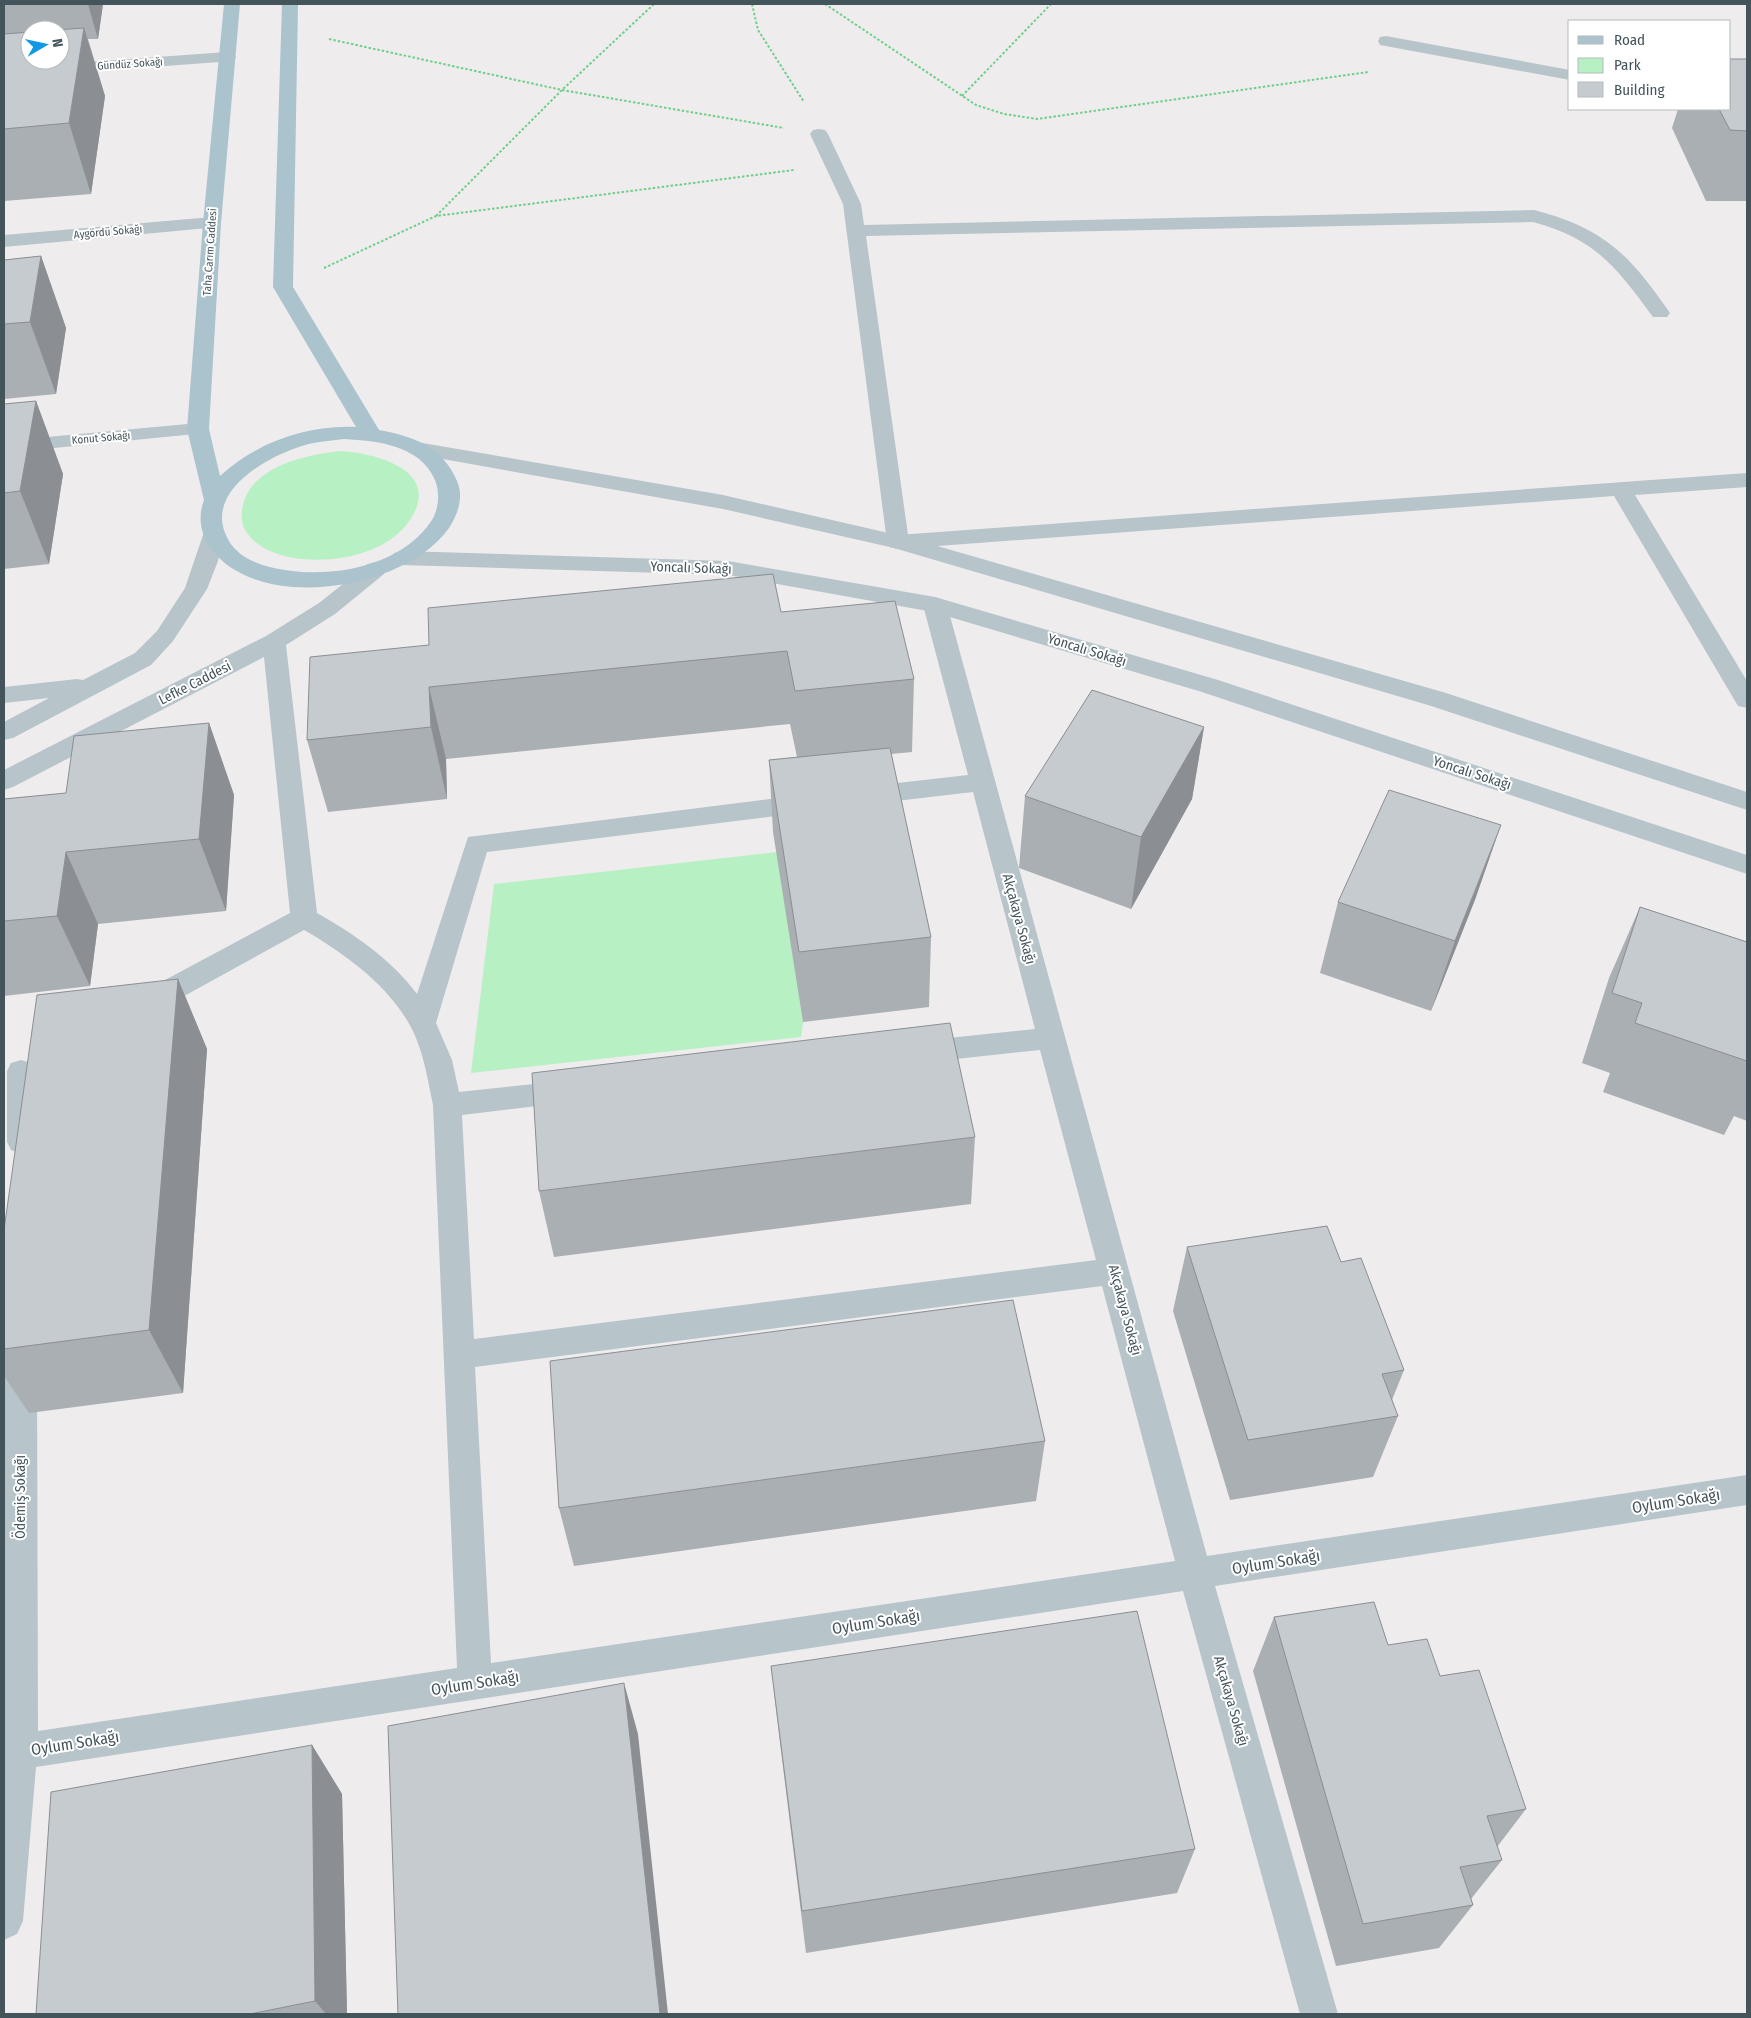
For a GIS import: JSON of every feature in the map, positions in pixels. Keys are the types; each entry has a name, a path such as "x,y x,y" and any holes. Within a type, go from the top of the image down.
{"main road":[{"name":"Taha Carım Caddesi","path":"215,499 198,429 212,223 232,4"},
{"path":"290,4 283,287 371,434"},
{"path":"344,433 371,434 396,439 417,448 434,460 445,475 450,491 448,509 439,526 423,543 402,558 376,569 348,577 317,580 288,579 262,573 240,563 223,550 213,534 211,517 215,499 226,482 243,466 264,453 289,443 316,436 344,433"}],"street":[{"path":"1386,41 1568,75"},
{"name":"Gündüz Sokağı","path":"4,73 227,57"},
{"path":"819,134 852,204 898,542"},
{"path":"856,231 1534,216 1564,223 1597,240 1624,265 1660,313"},
{"name":"Aygördü Sokağı","path":"4,241 212,223"},
{"name":"Konut Sokağı","path":"4,447 198,429"},
{"path":"417,448 723,502 898,542 1437,699 1747,801"},
{"path":"898,542 1747,480"},
{"path":"1620,489 1747,700"},
{"path":"4,732 143,659 165,636 196,589 207,561 213,534"},
{"name":"Yoncalı Sokağı","path":"402,558 728,568 935,605 1210,686 1747,865"},
{"name":"Lefke Caddesi","path":"4,781 274,642 312,620 346,596 376,569"},
{"name":"Akçakaya Sokağı","path":"935,605 1196,1574 1319,2014"},
{"path":"274,642 304,918"},
{"path":"4,695 95,684"},
{"path":"422,1023 476,844 982,782"},
{"path":"124,1015 304,918"},
{"path":"304,918 340,938 373,962 399,991 422,1023 437,1058 447,1105 475,1683"},
{"path":"893,1055 1051,1038"},
{"path":"21,1070 21,1170"},
{"path":"447,1105 595,1088"},
{"path":"459,1356 1114,1270"},
{"name":"Ödemiş Sokağı","path":"4,1921 12,1753 21,1337"},
{"name":"Oylum Sokağı","path":"12,1753 1747,1490"}],"path":[{"path":"436,216 562,90 654,4"},
{"path":"752,4 758,30 801,95 819,134"},
{"path":"825,4 976,105 1004,114 1037,119 1375,71"},
{"path":"962,96 1051,4"},
{"path":"289,30 562,90 819,134"},
{"path":"283,287 436,216 833,164"}],"green space":[{"path":"340,451 354,452 386,461 412,477 418,488 418,503 410,520 400,532 371,550 355,555 321,560 289,557 270,551 259,545 249,536 242,521 243,505 248,492 257,481 282,465 312,456"},
{"path":"777,852 803,1022 801,1037 471,1073 494,884"}],"building":[{"path":"84,28 69,123 4,129 4,34 20,33 20,70 70,70 70,29"},
{"path":"1731,59 1747,59 1747,131 1730,130 1720,110 1731,110"},
{"path":"41,256 30,322 4,324 4,260"},
{"path":"36,401 20,491 4,493 4,404"},
{"path":"773,574 781,612 895,601 914,679 795,691 787,651 429,687 431,727 307,740 310,657 429,645 428,608"},
{"path":"1092,690 1204,727 1141,837 1025,796"},
{"path":"209,723 199,839 66,852 57,916 4,921 4,799 66,793 74,736"},
{"path":"890,748 931,937 799,952 769,760"},
{"path":"1389,790 1501,825 1455,941 1338,902"},
{"path":"1640,907 1747,942 1747,1061 1635,1023 1642,1003 1612,993"},
{"path":"178,979 149,1330 4,1349 4,1230 37,995"},
{"path":"950,1023 975,1137 539,1191 532,1073"},
{"path":"1327,1226 1341,1262 1361,1258 1404,1370 1382,1374 1398,1416 1248,1440 1187,1247"},
{"path":"1013,1300 1045,1441 559,1508 550,1361"},
{"path":"1374,1602 1388,1645 1427,1639 1440,1676 1479,1670 1526,1809 1487,1816 1502,1860 1460,1867 1473,1905 1363,1924 1274,1617"},
{"path":"1137,1611 1195,1849 802,1911 771,1666"},
{"path":"624,1683 660,2014 398,2014 388,1726"},
{"path":"312,1745 315,2001 250,2014 36,2014 51,1792"}]}
